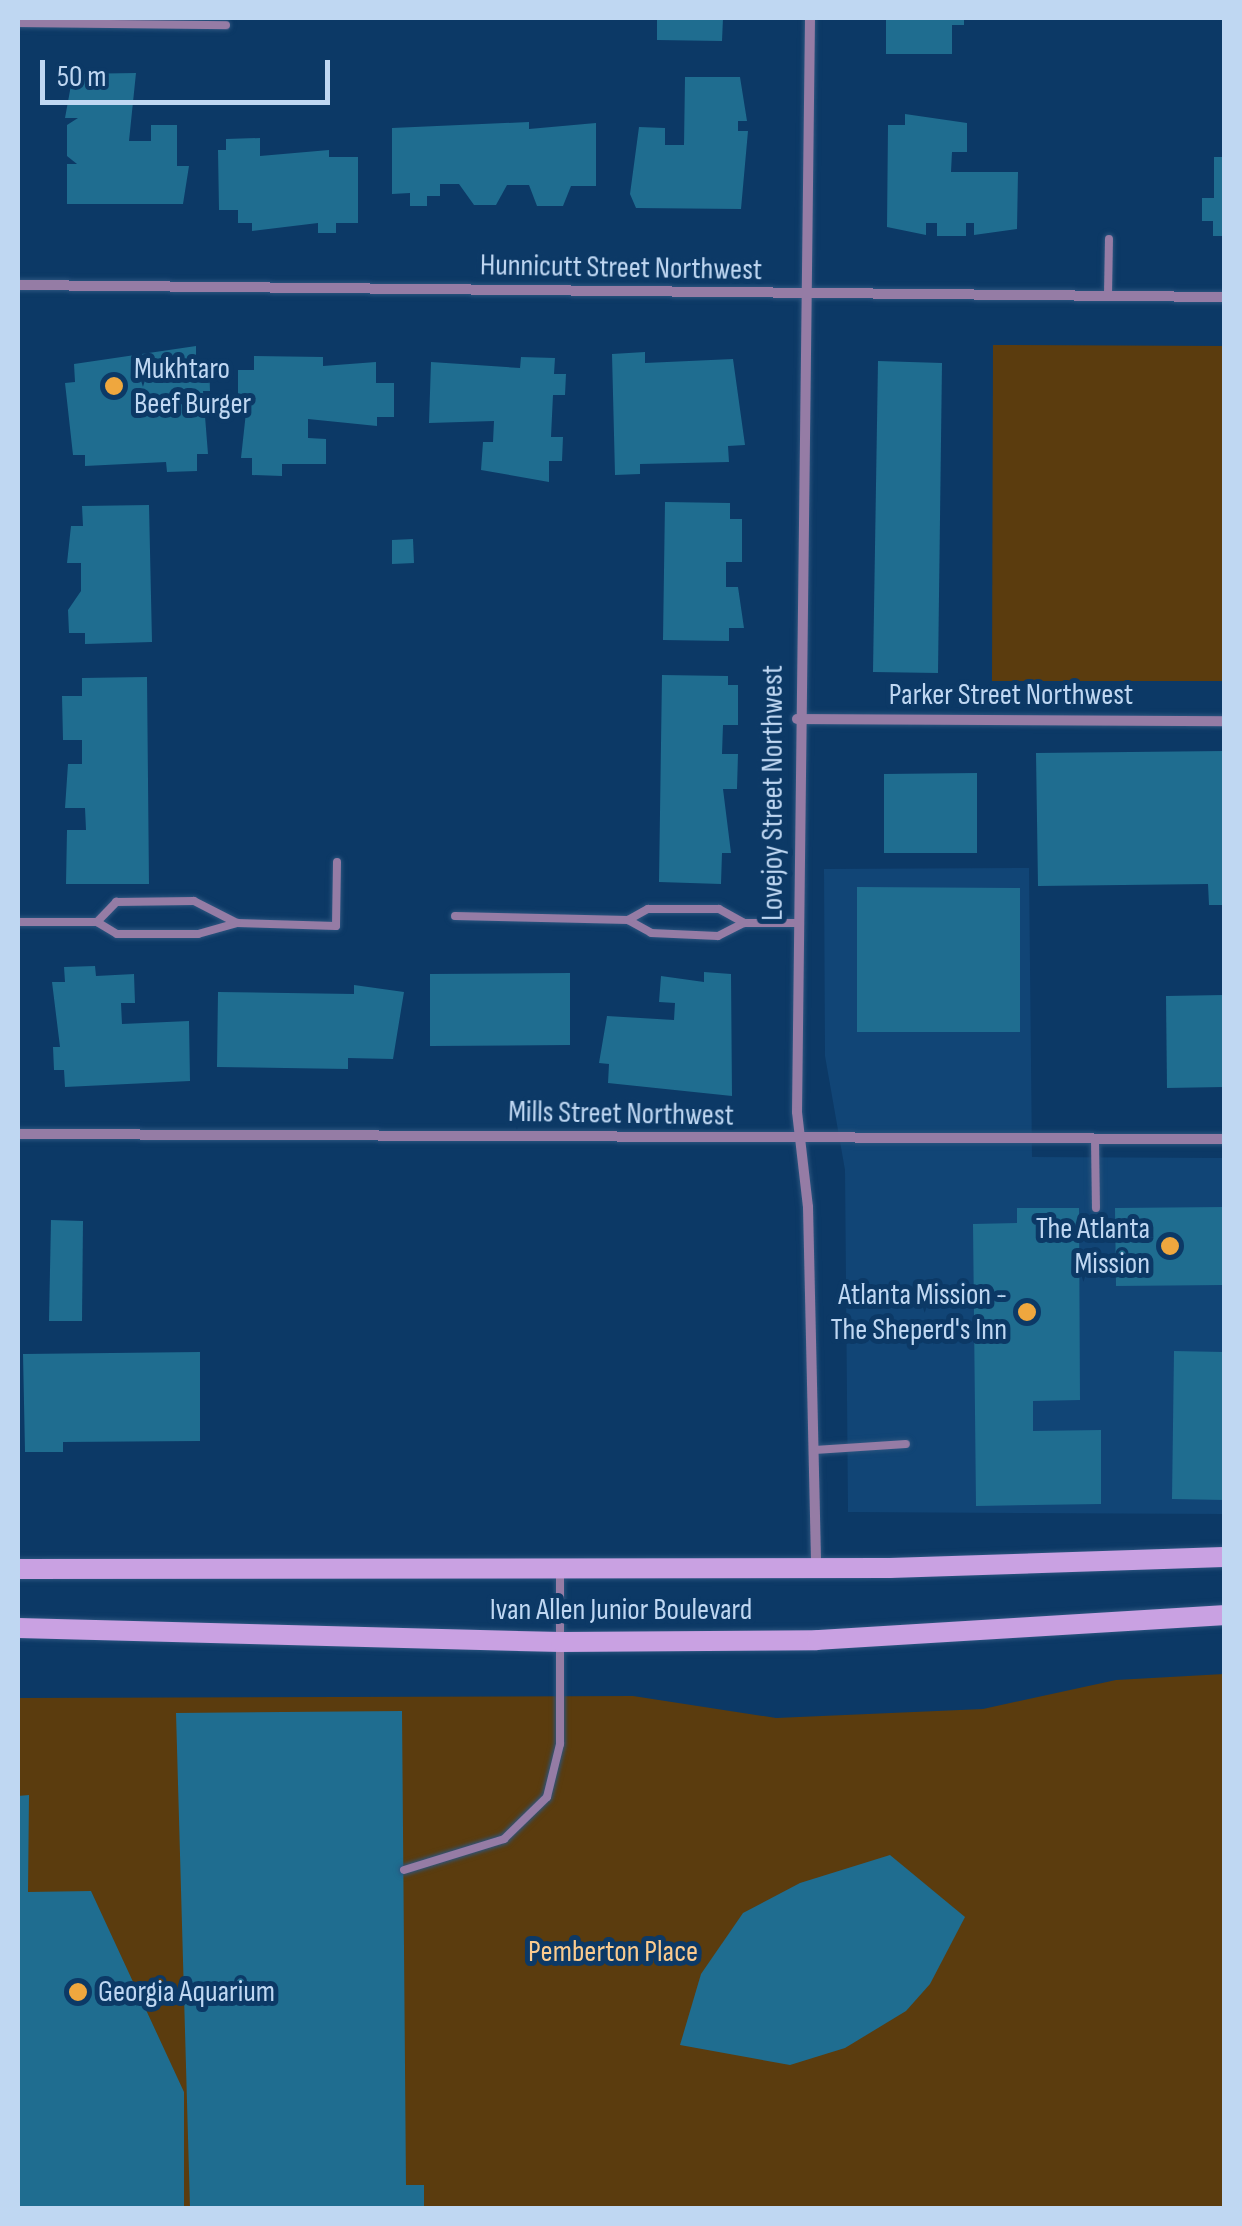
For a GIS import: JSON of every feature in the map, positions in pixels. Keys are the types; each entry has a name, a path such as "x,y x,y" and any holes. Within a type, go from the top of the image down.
{"main road":[{"name":"Ivan Allen Junior Boulevard","path":"18,1569 816,1569 1224,1557"},
{"name":"Ivan Allen Junior Boulevard","path":"18,1628 560,1642 817,1640 1224,1616"}],"street":[{"name":"Lovejoy Street Northwest","path":"810,18 797,923 800,1140 815,1450 816,1569"},
{"name":"Hunnicutt Street Northwest","path":"18,286 1224,297"},
{"name":"Parker Street Northwest","path":"797,719 1224,721"},
{"name":"Mills Street Northwest","path":"18,1134 1224,1139"}],"lane":[{"path":"18,22 226,25"},
{"path":"1108,295 1109,239"},
{"path":"18,922 97,922 117,934 198,934 237,924 336,926 337,862"},
{"path":"97,922 116,902 194,901 237,924"},
{"path":"628,920 648,909 719,909 744,924"},
{"path":"454,916 628,920 651,933 718,936 744,924 797,923"},
{"path":"1095,1140 1096,1208"},
{"path":"815,1450 906,1444"},
{"path":"404,1870 504,1839 546,1797 560,1744 560,1569"}],"shaded area":[{"path":"1029,868 1032,1157 1224,1158 1224,1514 848,1512 845,1170 825,1056 824,869"}],"green space":[{"path":"993,345 1224,346 1224,681 992,681"},
{"name":"Pemberton Place","path":"1224,1674 1224,2208 18,2208 18,1698 633,1696 776,1718 983,1709 1116,1680"}],"building":[{"path":"657,18 723,18 722,41 657,40"},
{"path":"964,18 964,25 952,25 952,54 886,54 886,20"},
{"path":"136,73 129,141 151,141 151,125 177,125 177,166 189,166 183,204 67,204 67,164 77,164 67,156 67,125 78,118 65,118 73,74"},
{"path":"685,77 740,77 747,121 738,121 738,131 748,131 741,209 636,208 630,194 639,127 665,128 665,145 684,145"},
{"path":"905,114 967,123 967,152 952,152 951,172 1018,172 1017,229 974,235 974,223 966,223 966,236 937,236 937,223 926,223 926,235 887,227 888,125 905,125"},
{"path":"529,122 529,129 596,123 596,186 571,186 563,206 537,206 529,185 507,185 496,205 474,205 459,184 440,184 440,196 427,196 427,206 410,206 410,193 392,194 392,128"},
{"path":"260,138 260,156 329,150 329,157 358,157 358,223 336,223 336,233 318,233 318,223 252,231 252,223 238,223 238,210 219,210 218,150 226,150 226,139"},
{"path":"1214,157 1224,157 1224,236 1213,236 1213,221 1202,221 1202,198 1214,198"},
{"path":"196,346 196,365 209,364 210,391 203,391 208,454 197,454 197,471 167,472 166,462 85,466 85,455 73,455 65,383 75,382 74,364"},
{"path":"645,352 645,363 733,359 745,445 728,446 729,462 640,464 640,474 615,475 612,354"},
{"path":"254,356 323,357 323,366 376,362 376,383 394,383 394,417 377,417 377,426 308,419 308,438 326,439 326,464 282,464 282,476 252,475 252,458 241,458 248,394 238,394 238,370 254,370"},
{"path":"521,357 555,358 554,374 566,374 565,395 553,395 551,437 563,437 562,461 549,461 549,482 481,470 483,442 493,442 494,421 429,423 431,362 520,368"},
{"path":"878,361 942,363 938,673 873,672"},
{"path":"665,502 730,503 730,519 742,519 742,562 726,562 726,587 738,587 744,628 729,628 729,641 663,640"},
{"path":"149,505 152,642 85,644 85,633 69,633 68,610 81,591 81,563 67,563 71,526 83,526 82,506"},
{"path":"413,539 414,563 392,564 392,540"},
{"path":"662,675 728,676 728,685 738,685 738,725 723,725 722,754 738,754 737,789 723,789 731,853 722,853 721,884 659,882"},
{"path":"147,677 149,884 66,884 67,830 86,830 85,808 65,808 68,764 82,764 82,740 63,740 62,696 82,696 82,678"},
{"path":"1224,751 1224,905 1209,905 1208,884 1038,886 1036,753"},
{"path":"977,773 977,853 884,853 884,774"},
{"path":"857,887 1020,888 1020,1032 857,1032"},
{"path":"95,966 96,976 134,974 135,1003 121,1003 122,1024 189,1021 190,1081 65,1087 64,1070 54,1070 53,1047 60,1047 52,982 65,982 64,967"},
{"path":"704,972 731,974 732,1096 608,1083 609,1064 599,1063 607,1016 674,1020 675,1003 659,1002 661,976 704,982"},
{"path":"570,973 570,1045 430,1046 430,974"},
{"path":"354,985 404,992 393,1059 348,1058 348,1069 217,1067 218,992 354,994"},
{"path":"1224,995 1224,1087 1167,1088 1166,996"},
{"name":"The Atlanta Mission","path":"1224,1207 1224,1285 1116,1286 1115,1208"},
{"name":"Atlanta Mission - The Sheperd's Inn","path":"1017,1208 1079,1208 1080,1400 1033,1401 1033,1431 1101,1430 1101,1504 976,1506 973,1224 1017,1223"},
{"path":"51,1220 83,1221 82,1321 49,1321"},
{"name":"The Atlanta Mission","path":"1174,1351 1224,1352 1224,1500 1172,1499"},
{"path":"200,1352 200,1441 63,1442 63,1452 25,1452 23,1354"},
{"path":"402,1711 406,2185 424,2185 424,2208 190,2208 176,1713"},
{"name":"Georgia Aquarium","path":"29,1795 28,1892 91,1891 184,2092 184,2208 18,2208 18,1796"},
{"path":"890,1855 965,1917 930,1984 906,2011 845,2048 790,2065 680,2045 701,1974 743,1913 800,1883"}],"place":[{"name":"Mukhtaro Beef Burger","path":"114,386"},
{"name":"The Atlanta Mission","path":"1170,1246"},
{"name":"Atlanta Mission - The Sheperd's Inn","path":"1027,1312"},
{"name":"Georgia Aquarium","path":"78,1992"}]}
